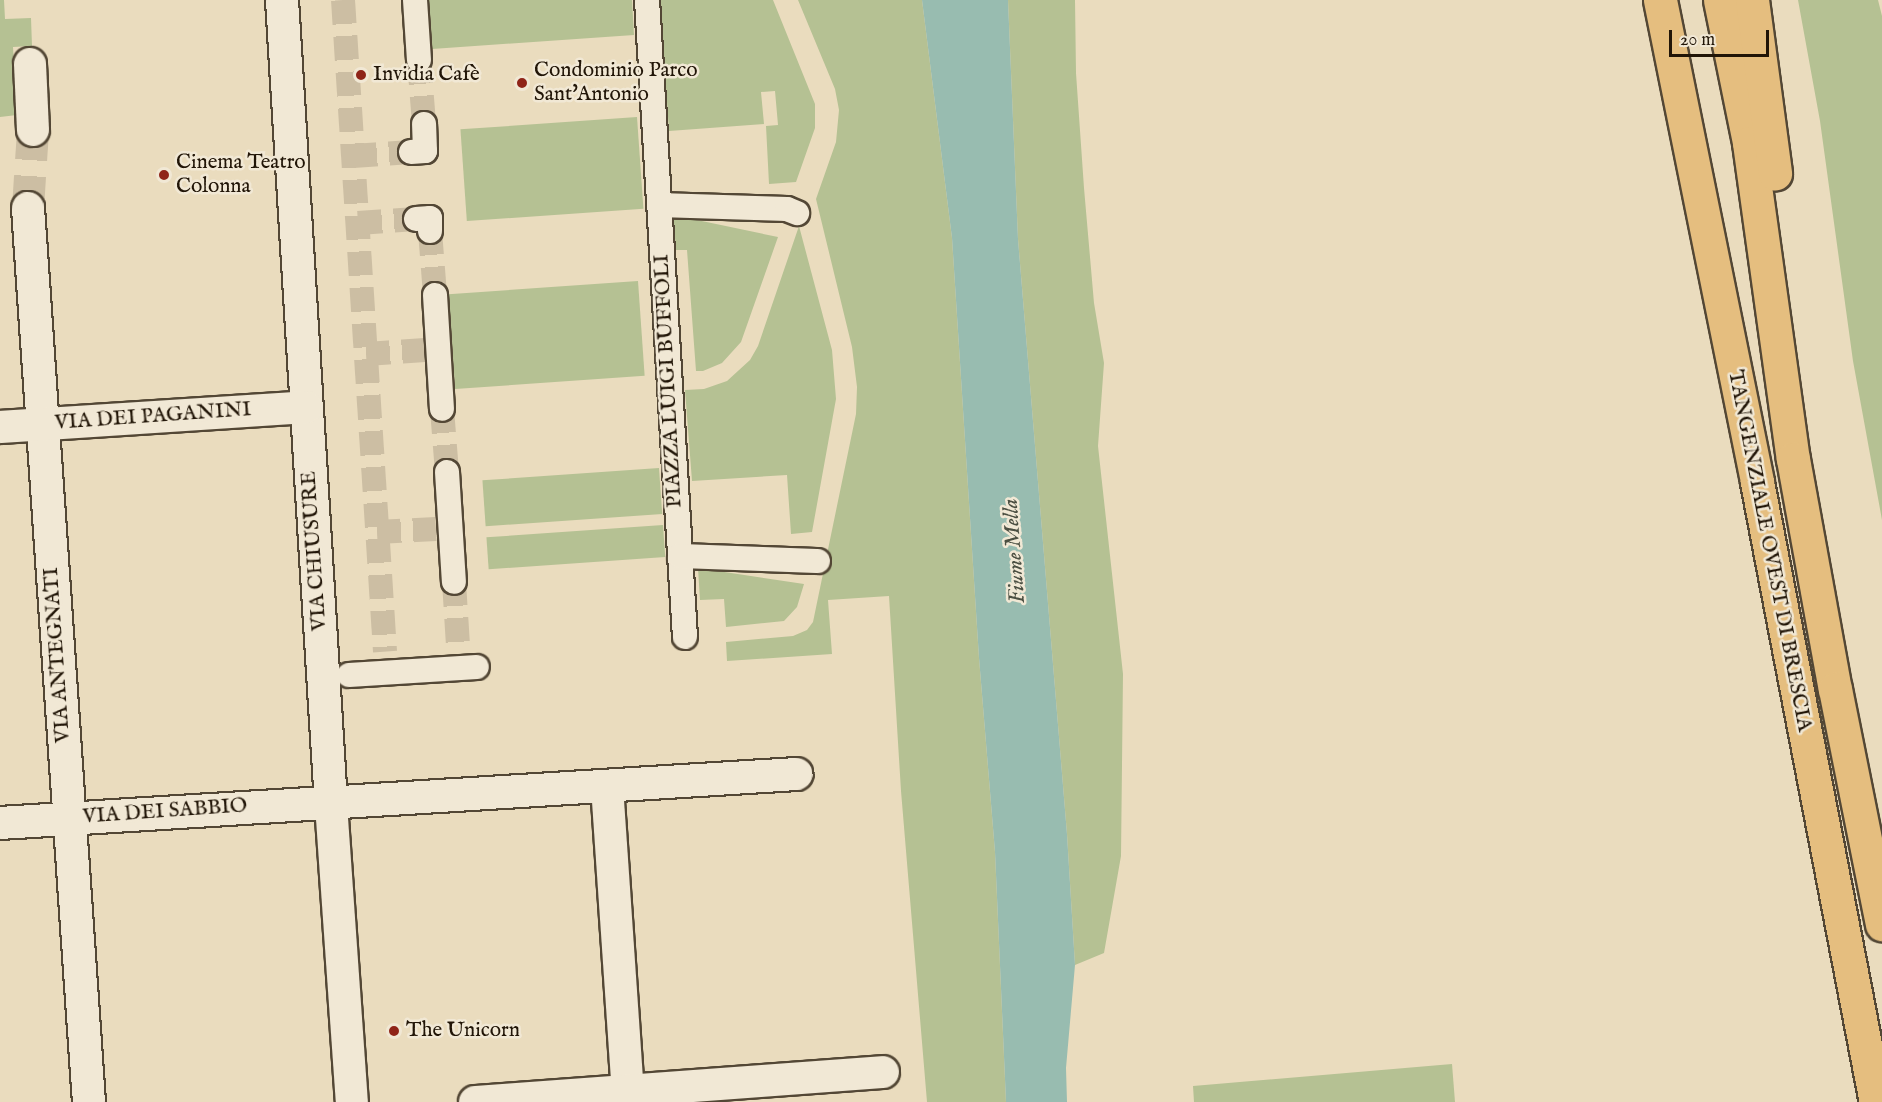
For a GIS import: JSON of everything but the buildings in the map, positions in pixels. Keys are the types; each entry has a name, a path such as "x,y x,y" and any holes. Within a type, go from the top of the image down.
{"highway":[{"path":"1636,0 1683,124"},
{"name":"TANGENZIALE OVEST DI BRESCIA","path":"1659,0 1756,482 1876,1102"},
{"name":"TANGENZIALE OVEST DI BRESCIA","path":"1720,0 1749,143 1793,459 1834,689 1882,924"},
{"path":"1752,0 1792,300 1793,459"}],"street":[{"name":"VIA CHIUSURE","path":"282,0 331,804 352,1102"},
{"path":"415,0 419,60"},
{"name":"PIAZZA LUIGI BUFFOLI","path":"646,0 685,637"},
{"path":"30,64 33,130"},
{"path":"411,152 425,151 423,124"},
{"path":"659,205 787,209 797,213"},
{"name":"VIA ANTEGNATI","path":"28,208 89,1102"},
{"path":"435,295 431,349 442,409"},
{"name":"VIA DEI PAGANINI","path":"0,427 306,407"},
{"path":"447,472 443,528 454,582"},
{"path":"680,556 818,561"},
{"path":"349,675 386,662 465,660"},
{"name":"VIA DEI SABBIO","path":"0,824 796,774"},
{"path":"607,786 628,1091"},
{"path":"475,1102 883,1072"}],"green space":[{"path":"0,0 4,0 5,19 31,18 32,46 13,47 17,115 0,117"},
{"path":"429,0 632,0 634,35 432,49"},
{"path":"660,0 773,0 815,104 815,128 796,182 769,184 766,126 778,125 775,91 761,92 764,124 669,131"},
{"path":"798,0 922,0 952,238 979,658 995,852 1006,1102 927,1102 901,791 889,596 828,600 832,654 727,661 726,642 793,636 807,630 813,622 856,414 857,387 852,347 816,199 836,142 839,110 835,89"},
{"path":"1008,0 1075,0 1076,73 1084,188 1094,303 1104,363 1098,446 1123,674 1121,856 1104,953 1075,965 1067,834 1018,239"},
{"path":"1798,0 1878,0 1882,16 1882,520 1853,361 1820,121"},
{"path":"637,117 643,209 467,221 460,129"},
{"path":"673,215 778,237 741,342 722,363 703,371 696,371 687,250 676,250"},
{"path":"799,226 832,350 836,399 812,532 791,534 787,475 692,481 685,390 704,389 727,381 750,360 758,346"},
{"path":"638,281 645,376 455,389 448,294"},
{"path":"659,468 662,514 486,526 482,480"},
{"path":"663,525 665,557 489,569 486,537"},
{"path":"698,568 804,584 797,607 784,621 726,627 724,599 700,600"},
{"path":"1452,1064 1455,1102 1194,1102 1193,1086"}],"water":[{"name":"Fiume Mella","path":"922,0 1008,0 1018,239 1067,834 1075,965 1066,1068 1067,1102 1006,1102 995,852 979,658 952,238"}],"tunnel":[{"path":"343,0 385,652"},
{"path":"419,60 424,124"},
{"path":"28,208 33,130"},
{"path":"353,156 411,152"},
{"path":"358,223 416,219"},
{"path":"430,231 435,295"},
{"path":"366,354 425,350"},
{"path":"442,409 447,472"},
{"path":"377,532 436,529"},
{"path":"454,582 458,646"}],"place":[{"name":"Invidia Cafè","path":"361,75"},
{"name":"Condominio Parco Sant'Antonio","path":"522,83"},
{"name":"Cinema Teatro Colonna","path":"164,175"},
{"name":"The Unicorn","path":"394,1031"}]}
